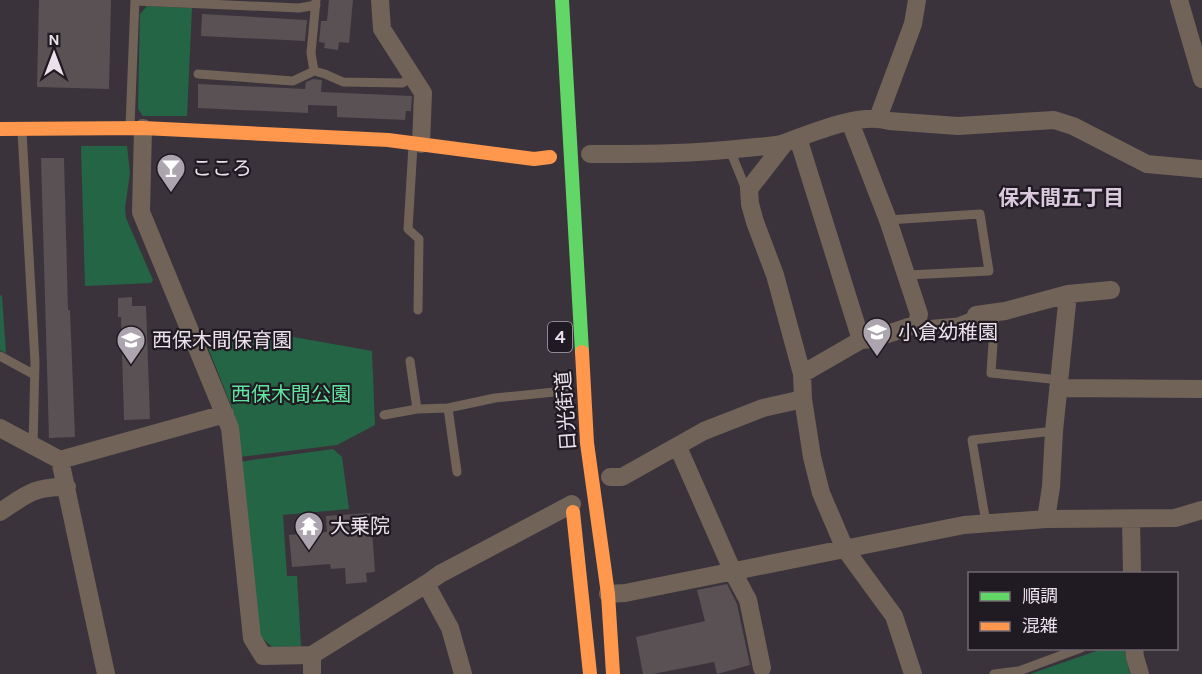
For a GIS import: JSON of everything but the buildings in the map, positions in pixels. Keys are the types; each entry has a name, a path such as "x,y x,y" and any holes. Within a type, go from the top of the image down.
{"main road":[{"name":"日光街道","path":"562,0 588,443 608,594 613,674"},
{"path":"0,129 219,130 418,144 534,159 550,157"},
{"path":"572,499 590,674"},
{"name":"4","path":"608,594 611,516"}],"street":[{"path":"380,0 382,29 423,93 418,144"},
{"path":"878,118 913,24 917,0"},
{"path":"1179,0 1202,79"},
{"path":"590,154 646,155 730,150 791,141 850,122 878,118 889,121 958,126 1054,120 1073,126 1147,164 1202,169"},
{"path":"802,374 861,340 873,339 917,324 919,314 908,275 850,122"},
{"path":"136,128 141,212 230,428 252,638 263,656 312,655 440,574 572,499"},
{"path":"791,141 749,189 755,222 775,275 802,374 803,399 812,457 821,493 845,549 894,616 913,674"},
{"path":"791,141 861,340"},
{"path":"976,315 995,313 1068,294 1111,290"},
{"path":"1046,519 1051,487 1054,431 1068,294"},
{"path":"1059,384 1202,389"},
{"path":"610,477 622,477 704,431 740,416 777,404 803,399"},
{"path":"0,428 60,460 225,414"},
{"path":"678,447 733,572 748,600 758,671"},
{"path":"60,460 106,674"},
{"path":"0,512 28,493 47,486 67,487"},
{"path":"608,594 625,593 964,525 1046,519 1175,518 1202,510"},
{"path":"1131,519 1132,572"},
{"path":"426,584 450,628 463,674"},
{"path":"1134,650 1140,674"},
{"path":"312,655 312,674"}],"lane":[{"path":"136,128 135,0 298,8 316,2 311,53 314,71"},
{"path":"198,74 292,81 314,71 343,82 402,83 413,77"},
{"path":"22,129 35,362 33,446"},
{"path":"418,144 408,229 419,239 418,310"},
{"path":"730,150 750,198"},
{"path":"888,220 980,214 989,271 908,275"},
{"path":"995,313 991,373 1059,384"},
{"path":"912,326 958,322 976,315"},
{"path":"0,356 33,374"},
{"path":"410,361 417,409"},
{"path":"384,415 564,391"},
{"path":"448,408 457,472"},
{"path":"986,523 972,440 1054,431"},
{"path":"994,674 1019,672 1076,650"}],"green space":[{"path":"147,6 192,8 187,116 143,116 138,109 140,14"},
{"path":"81,146 127,146 130,173 125,208 126,218 153,280 151,283 85,286"},
{"path":"0,295 2,296 6,353 0,350"},
{"name":"西保木間公園","path":"260,331 372,351 375,425 337,445 240,457 234,413 207,345 226,333"},
{"path":"333,449 342,457 349,509 283,515 287,576 297,576 301,646 272,647 258,634 238,462"},
{"path":"1099,650 1124,650 1130,674 1030,674"}],"traffic: fast":[{"path":"562,0 582,352"}],"traffic: slow":[{"path":"0,129 143,128 388,140 534,159 550,157"},
{"path":"582,352 587,443 608,594 613,674"},
{"path":"573,512 590,674"}],"place":[{"name":"こころ","path":"171,194"},
{"name":"小倉幼稚園","path":"877,358"},
{"name":"西保木間保育園","path":"131,366"},
{"name":"大乗院","path":"309,552"}],"district":[{"name":"保木間五丁目","path":"1061,198"}]}
